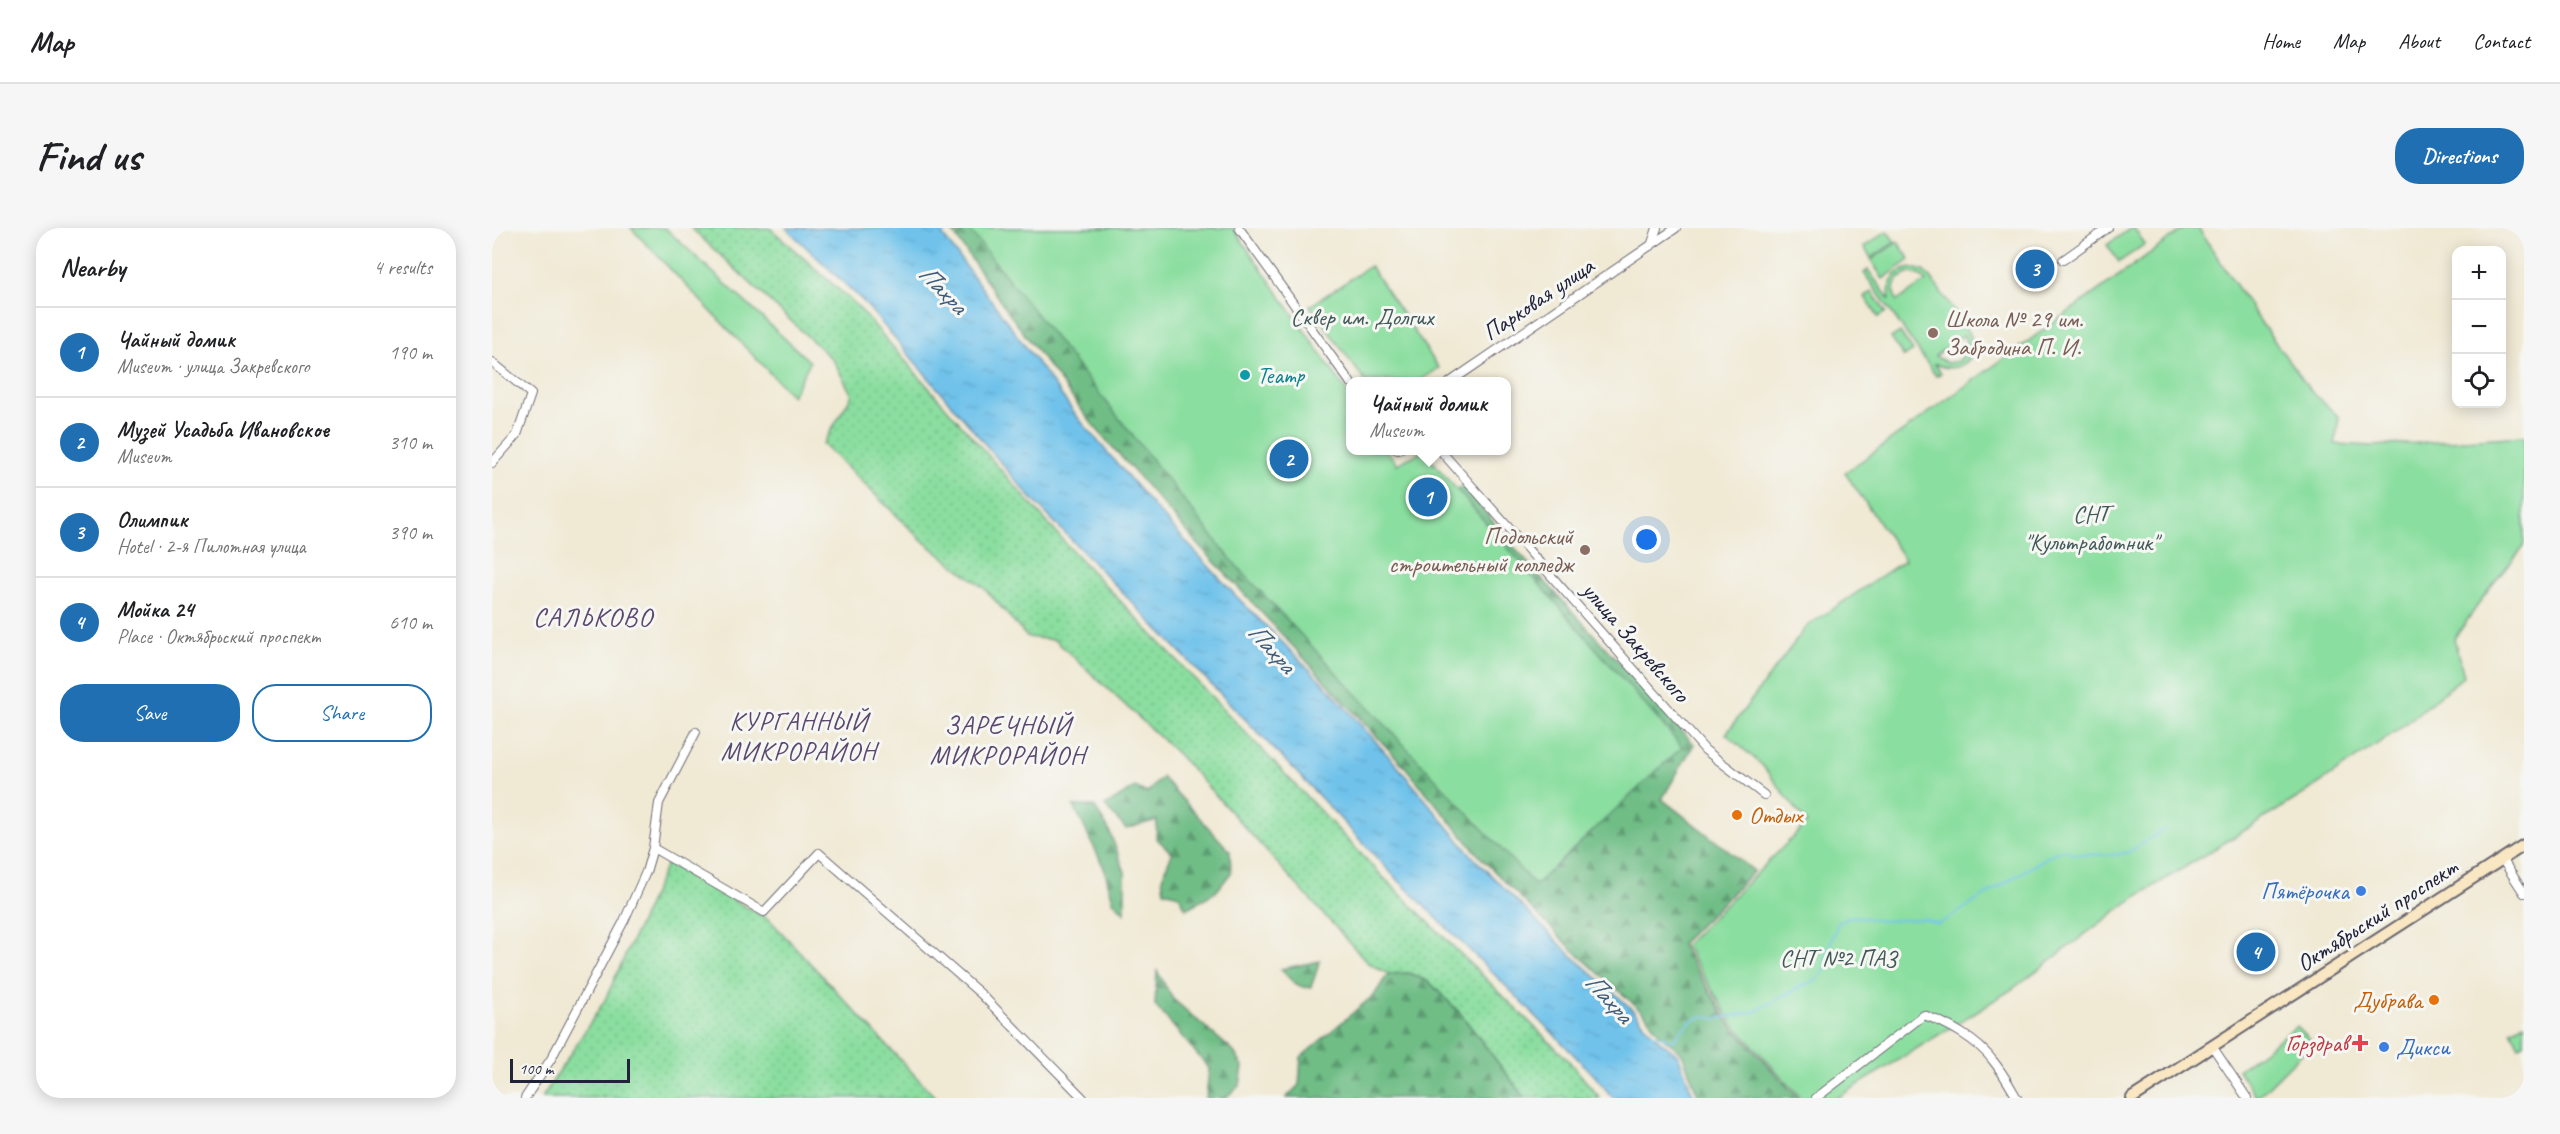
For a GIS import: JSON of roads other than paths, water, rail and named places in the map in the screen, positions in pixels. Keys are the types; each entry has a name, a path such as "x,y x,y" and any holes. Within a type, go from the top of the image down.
{"main road":[{"name":"Октябрьский проспект","path":"2132,1098 2524,845"}],"street":[{"path":"1239,228 1347,377"},
{"path":"1651,246 1657,228"},
{"name":"Парковая улица","path":"1456,377 1676,228"},
{"path":"2063,260 2108,228"},
{"path":"492,362 531,394 517,435 492,463"},
{"name":"улица Закревского","path":"1444,455 1705,750 1764,795"},
{"path":"525,1098 551,1059 624,921 646,872 653,848 659,803 696,732"},
{"path":"653,848 764,912 819,853 982,995 1083,1098"},
{"path":"2502,859 2524,892"},
{"path":"1816,1098 1924,1015 1943,1022 1972,1041 1994,1061 2017,1098"},
{"path":"2212,1046 2247,1098"}],"water":[{"name":"Пахра","path":"786,228 936,228 1079,419 1155,508 1236,596 1330,690 1473,857 1568,952 1633,1010 1656,1038 1678,1055 1694,1098 1613,1098 1594,1075 1394,876 1032,499 863,301"}],"waterway":[{"path":"942,234 950,228"},
{"path":"1651,1034 1673,1040 1690,1022 1702,1016 1716,1019 1754,1012 1816,981 1824,971 1826,955 1838,923 1853,916 1882,921 1924,919 1939,924 2057,851 2066,850 2073,854 2115,855 2129,852 2165,829"}],"place":[{"name":"Олимпик","path":"2035,269"},
{"name":"Школа № 29 им. Забродина П. И.","path":"1933,333"},
{"name":"Театр","path":"1245,375"},
{"name":"Музей Усадьба Ивановское","path":"1289,459"},
{"name":"Чайный домик","path":"1428,497"},
{"name":"Подольский строительный колледж","path":"1585,550"},
{"name":"Отдых","path":"1737,815"},
{"name":"Пятёрочка","path":"2361,891"},
{"name":"Мойка 24","path":"2256,952"},
{"name":"Дубрава","path":"2434,1000"},
{"name":"Горздрав","path":"2360,1043"},
{"name":"Дикси","path":"2384,1047"}],"district":[{"name":"САЛЬКОВО","path":"593,617"},
{"name":"КУРГАННЫЙ МИКРОРАЙОН","path":"799,736"},
{"name":"ЗАРЕЧНЫЙ МИКРОРАЙОН","path":"1008,740"}],"park label":[{"name":"Сквер им. Долгих","path":"1362,317"},
{"name":"СНТ \"Культработник\"","path":"2091,528"},
{"name":"СНТ №2 ПАЗ","path":"1838,958"}]}
